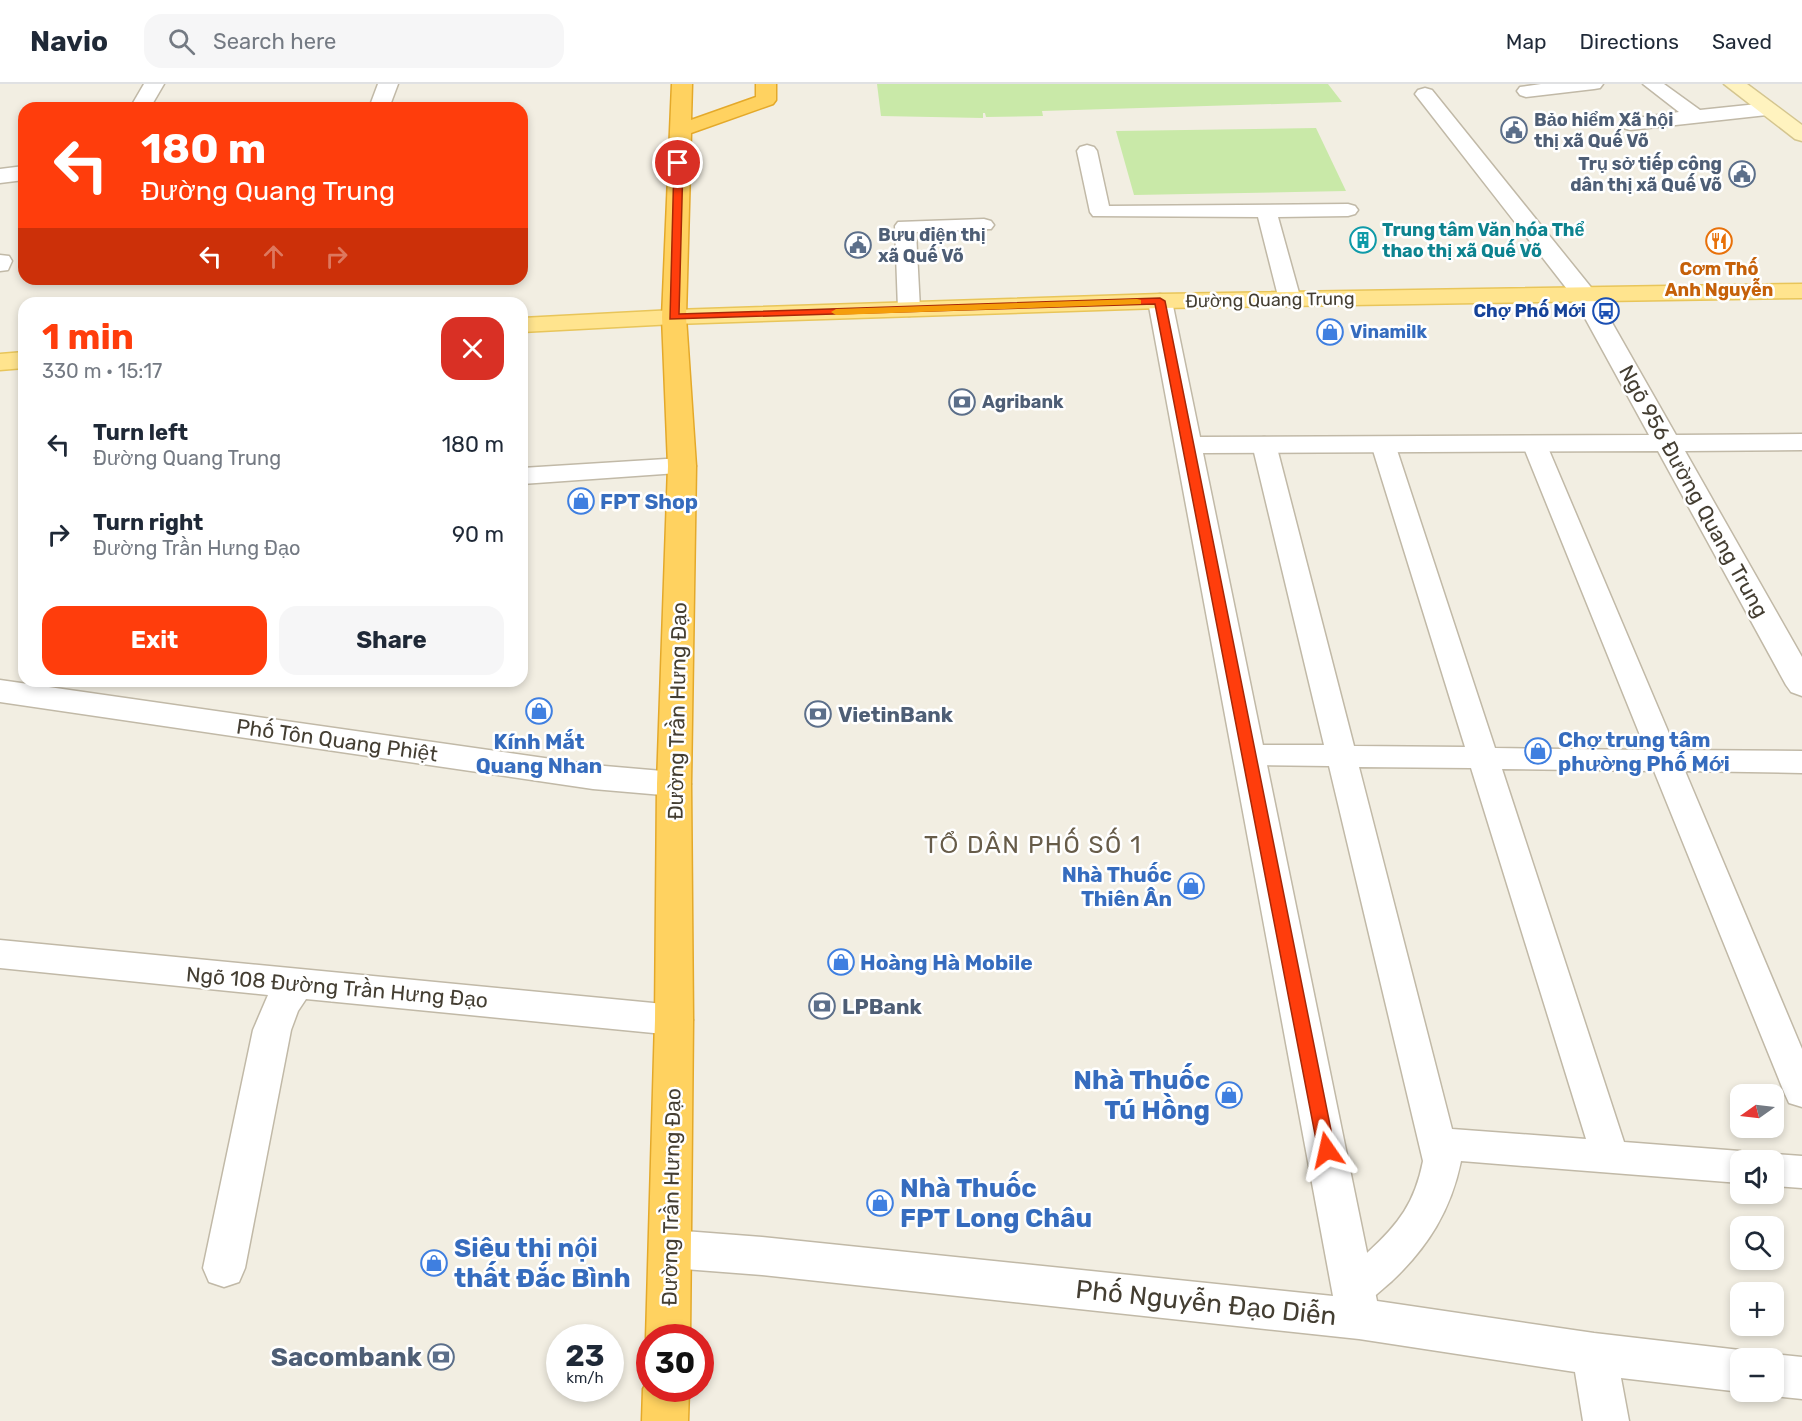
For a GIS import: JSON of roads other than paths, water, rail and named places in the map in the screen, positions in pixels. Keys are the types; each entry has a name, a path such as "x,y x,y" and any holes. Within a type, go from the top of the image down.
{"highway":[{"name":"Đường Trần Hưng Đạo","path":"668,1324 674,1020 674,784 682,466 674,317 682,84"},
{"path":"680,130 720,118 765,100 766,84"},
{"path":"665,1421 666,1402"}],"main road":[{"path":"1734,84 1802,135"},
{"path":"1767,109 1790,106"},
{"name":"Đường Quang Trung","path":"528,325 674,317 1160,301 1802,291"},
{"path":"0,362 18,360"}],"street":[{"path":"144,102 154,84"},
{"path":"382,102 388,84"},
{"name":"Ngõ 956 Đường Quang Trung","path":"1425,94 1586,296 1802,685"},
{"path":"0,176 18,174"},
{"path":"1160,301 1357,1305"},
{"path":"1188,445 1802,442"},
{"path":"528,476 682,466"},
{"name":"Phố Tôn Quang Phiệt","path":"0,691 593,777 674,784"},
{"name":"Ngõ 108 Đường Trần Hưng Đạo","path":"0,954 674,1020"},
{"path":"224,1268 272,1030 280,1007 295,984"},
{"name":"Phố Nguyễn Đạo Diễn","path":"671,1249 1357,1305 1594,1354 1730,1370"},
{"path":"1594,1354 1606,1421"},
{"path":"1784,1376 1802,1378"}],"lane":[{"path":"1526,91 1594,84"},
{"path":"1652,84 1696,116"},
{"path":"1630,124 1767,109"},
{"path":"1086,152 1100,212 1348,210"},
{"path":"1266,210 1290,300"},
{"path":"909,309 905,226 984,225"},
{"path":"1534,442 1802,1092"},
{"path":"1264,444 1442,1161 1432,1205 1357,1305"},
{"path":"1383,444 1610,1157"},
{"path":"1250,755 1802,762"},
{"path":"1438,1144 1730,1166"},
{"path":"1784,1171 1802,1172"}],"place":[{"name":"Bảo hiểm Xã hội thị xã Quế Võ","path":"1514,130"},
{"name":"Trụ sở tiếp công dân thị xã Quế Võ","path":"1742,174"},
{"name":"Trung tâm Văn hóa Thể thao thị xã Quế Võ","path":"1363,240"},
{"name":"Cơm Thố Anh Nguyễn","path":"1719,241"},
{"name":"Bưu điện thị xã Quế Võ","path":"858,245"},
{"name":"Chợ Phố Mới","path":"1606,311"},
{"name":"Vinamilk","path":"1330,332"},
{"name":"Agribank","path":"962,402"},
{"name":"FPT Shop","path":"581,501"},
{"name":"Kính Mắt Quang Nhan","path":"539,711"},
{"name":"VietinBank","path":"818,714"},
{"name":"Chợ trung tâm phường Phố Mới","path":"1538,751"},
{"name":"Nhà Thuốc Thiên Ân","path":"1191,886"},
{"name":"Hoàng Hà Mobile","path":"841,962"},
{"name":"LPBank","path":"822,1006"},
{"name":"Nhà Thuốc Tú Hồng","path":"1229,1095"},
{"name":"Nhà Thuốc FPT Long Châu","path":"880,1203"},
{"name":"Siêu thị nội thất Đắc Bình","path":"434,1263"},
{"name":"Sacombank","path":"441,1357"}],"district":[{"name":"TỔ DÂN PHỐ SỐ 1","path":"1033,845"}]}
